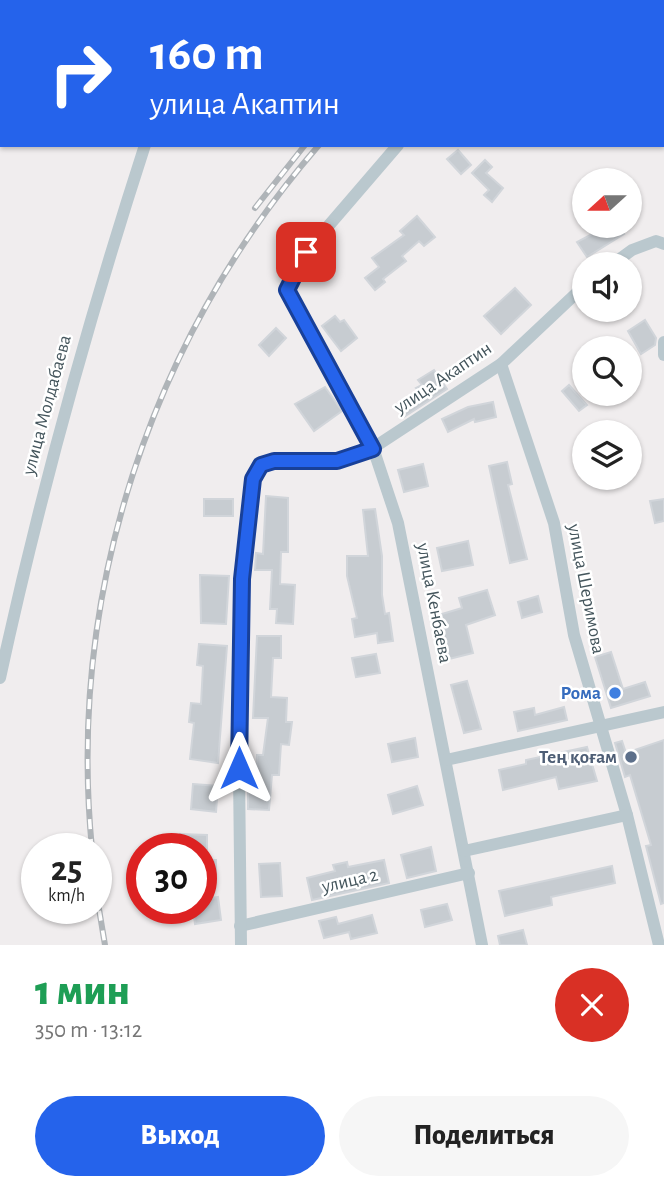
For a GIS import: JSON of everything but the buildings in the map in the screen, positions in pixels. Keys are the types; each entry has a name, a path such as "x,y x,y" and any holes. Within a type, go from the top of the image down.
{"street":[{"name":"улица Молдабаева","path":"0,678 19,593 94,304 144,147"},
{"name":"улица Кенбаева","path":"396,147 306,252 287,290 373,449 398,523 482,945"},
{"path":"629,252 656,241 664,244"},
{"name":"улица Акаптин","path":"240,926 238,689 242,579 253,479 261,465 274,461 337,461 373,449 500,364 572,297"},
{"path":"664,342 664,355"},
{"name":"улица Шеримова","path":"500,364 554,523 574,635 626,815 659,945"},
{"path":"446,760 664,712"},
{"path":"464,851 626,815"},
{"name":"улица 2","path":"240,926 469,873"},
{"path":"240,926 241,945"}],"railway":[{"path":"255,208 303,147"},
{"path":"91,833 88,753 93,658 109,564 133,473 167,385 209,301 260,220 317,147"},
{"path":"102,924 105,945"}],"place":[{"name":"Рома","path":"615,693"},
{"name":"Тең қоғам","path":"631,757"}],"route":[{"path":"239,768 238,689 242,579 253,479 261,465 274,461 337,461 373,449 287,290 293,273 306,252"}]}
